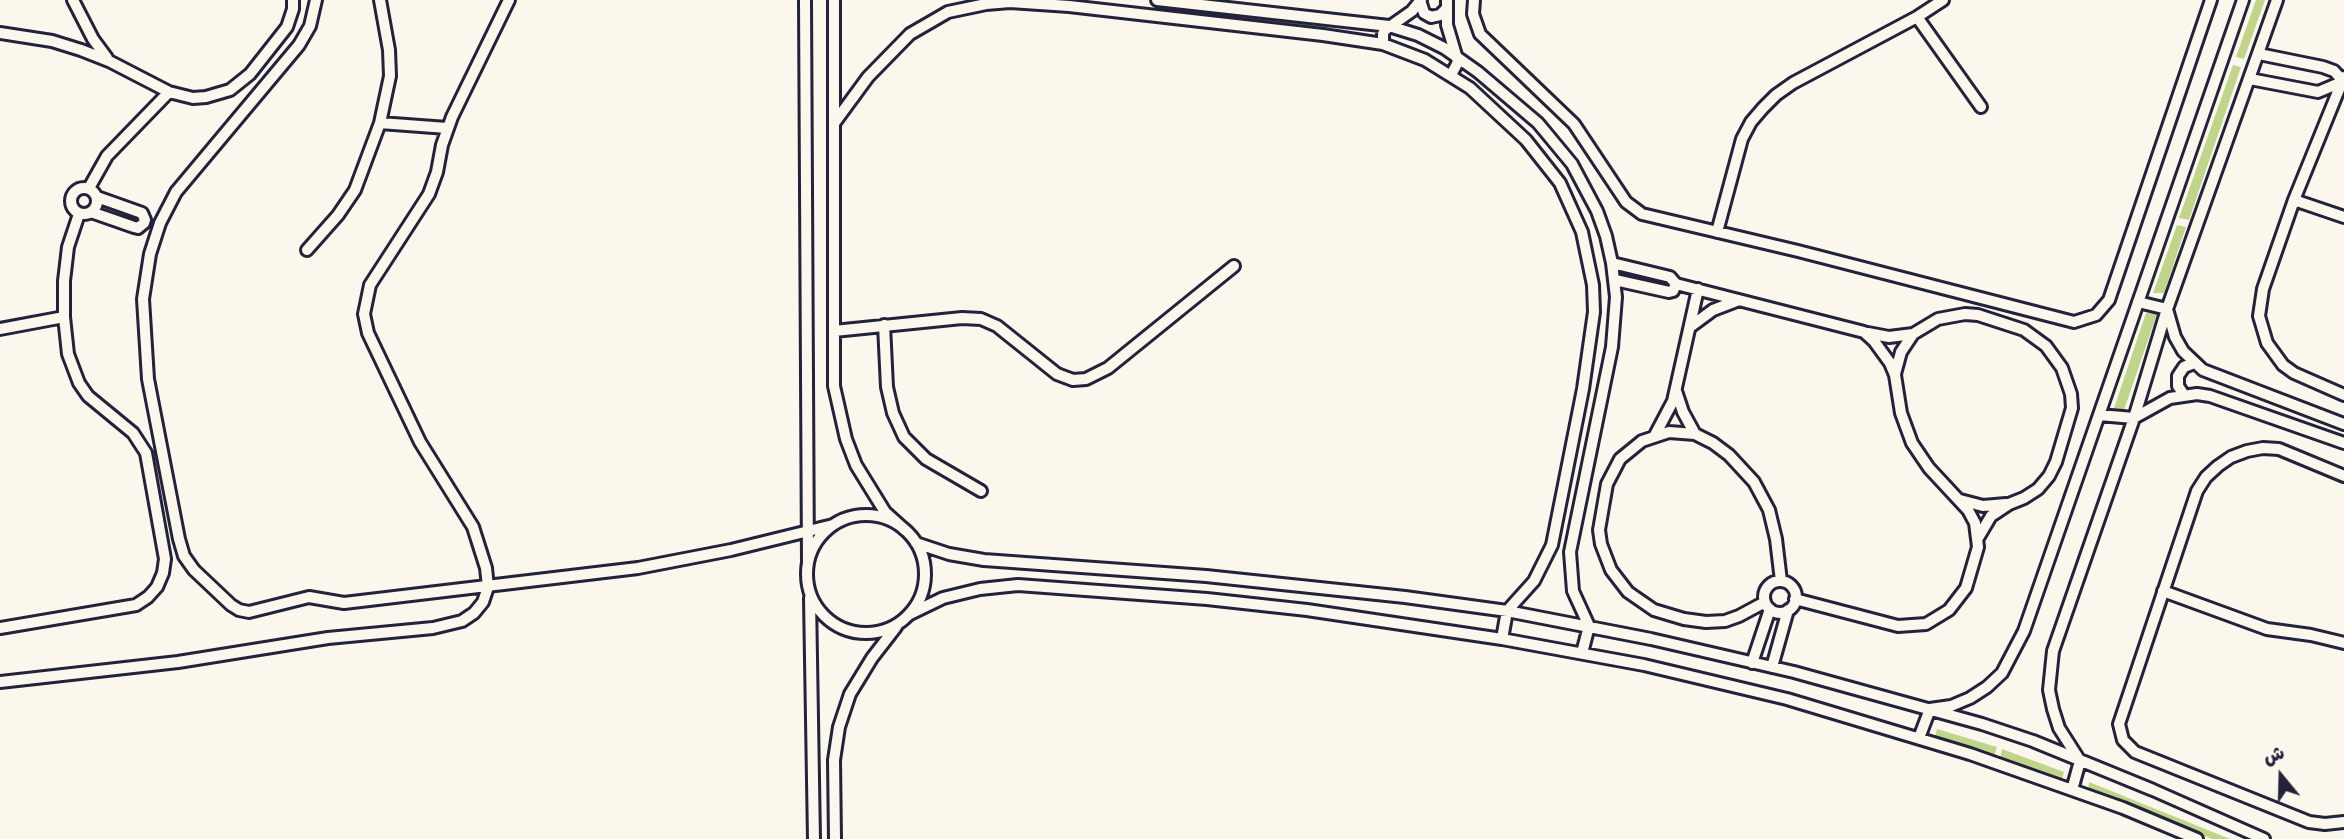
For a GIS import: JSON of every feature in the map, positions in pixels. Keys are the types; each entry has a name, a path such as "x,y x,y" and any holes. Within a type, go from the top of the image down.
{"street":[{"path":"73,0 93,40 109,61"},
{"path":"0,33 52,41 109,61 169,92 181,96 206,97 241,83 250,74 287,27 293,0"},
{"path":"316,0 310,26 299,45 176,192 160,223 150,254 143,299 147,372 181,548 194,570 235,608 249,612 309,597 344,603 638,568 808,532 863,515 885,519 905,530"},
{"path":"307,250 338,215 355,190 380,123 390,76 380,0"},
{"path":"0,682 178,662 328,638 449,625 474,613 483,602 488,587 486,568 474,527 420,442 368,333 364,314 370,285 429,194 447,128 509,0"},
{"path":"805,0 807,578 810,592 814,839"},
{"path":"834,0 834,386 846,439 856,465 885,512 916,543 923,557 924,587 910,614"},
{"path":"1157,0 1389,26 1431,41 1457,57 1518,105 1556,143 1572,164 1597,211 1612,263 1616,315 1612,347 1570,552 1573,591 1589,626 1582,653"},
{"path":"1383,44 1383,34 1389,26 1401,20 1421,0"},
{"path":"1421,0 1421,9 1432,17 1440,15 1446,5"},
{"path":"1474,0 1473,14 1480,34 1574,124 1633,209 1651,218 1922,282 2065,321 2090,318 2101,311 2109,300 2211,0"},
{"path":"1717,232 1742,139 1763,108 1793,83 1917,17 1942,0"},
{"path":"1930,709 1951,706 1987,687 2002,673 2014,653 2243,0"},
{"path":"2072,790 2080,761 2059,728 2049,690 2053,651 2134,418 2167,309 2277,0"},
{"path":"835,122 869,77 910,34 948,12 986,4 1032,3 1069,6 1383,44 1412,53 1470,88 1518,132 1560,183 1582,232 1593,285 1594,312 1583,389 1552,545 1534,581 1507,611 1502,639"},
{"path":"1446,5 1447,26 1457,57 1457,67 1451,75"},
{"path":"1917,17 1981,107"},
{"path":"2259,54 2323,67 2344,79"},
{"path":"2250,79 2318,92 2330,89 2344,79"},
{"path":"2344,79 2294,200 2260,303 2262,330 2274,355 2283,365 2294,373 2344,395"},
{"path":"89,188 107,156 169,92"},
{"path":"380,123 447,128"},
{"path":"89,188 97,197 142,213 144,223 138,228 134,227 85,213 70,204 76,189 89,188"},
{"path":"0,628 136,605 153,592 163,573 165,559 145,453 133,433 99,407 79,383 68,354 64,317 68,247 85,213 96,205 97,197"},
{"path":"2294,200 2344,217"},
{"path":"1612,263 1670,277 1676,284 1889,337 1913,334 1938,319 1965,314 1978,315 2024,330 2046,346 2068,381 2072,408 2056,462 2049,477 2038,489 1992,516 1978,538"},
{"path":"834,331 962,318 981,319 997,326 1062,377 1086,379 1108,368 1234,266"},
{"path":"1615,280 1669,292 1676,284"},
{"path":"1656,435 1668,413 1698,289"},
{"path":"1690,327 1713,310 1740,299"},
{"path":"2138,302 2167,309"},
{"path":"2167,309 2175,337 2183,351 2194,363 2214,376 2344,424"},
{"path":"0,329 64,317"},
{"path":"884,325 887,387 904,437 926,459 981,491"},
{"path":"1795,599 1898,626 1926,624 1938,618 1959,600 1976,555 1978,538 1975,523 1968,510 1929,468 1912,443 1901,413 1895,375 1883,351 1864,332"},
{"path":"1895,375 1901,352 1913,334"},
{"path":"2184,395 2178,386 2178,376 2183,367 2194,363"},
{"path":"1675,388 1683,412 1695,434"},
{"path":"2099,415 2134,418 2156,404 2184,395 2210,396 2344,443"},
{"path":"1767,605 1725,621 1706,622 1654,610 1628,592 1611,570 1601,544 1599,530 1607,484 1620,459 1642,440 1669,432 1695,434 1729,455 1743,468 1763,496 1773,524 1781,581"},
{"path":"2344,476 2279,449 2255,449 2231,457 2218,466 2197,491 2120,715 2120,732 2128,747 2135,752 2309,822 2344,822"},
{"path":"1957,499 1983,506 2009,504"},
{"path":"808,563 818,542 834,525"},
{"path":"916,543 949,554 985,560 1309,586 1507,611 1589,626 1772,667 1930,709 2024,738 2264,839"},
{"path":"1752,663 1767,605 1766,589 1772,583 1781,581 1792,587 1795,599 1788,610 1772,667"},
{"path":"835,839 834,760 839,727 849,694 872,658 898,624 910,614 943,598 1018,585 1207,599 1307,610 1502,639 1644,665 1787,699 1919,738 2123,808 2197,839"},
{"path":"2163,591 2267,629 2344,643"},
{"path":"810,592 821,612 839,627 869,633 898,624"},
{"path":"1767,605 1777,612 1788,610"},
{"path":"1919,738 1930,709"}],"green space":[{"path":"2256,0 2265,0 2244,59 2236,57"},
{"path":"2233,65 2241,67 2189,220 2179,218"},
{"path":"2177,225 2186,227 2164,293 2153,293"},
{"path":"2146,313 2157,314 2124,410 2113,411"},
{"path":"1937,729 1997,747 1994,756 1935,738"},
{"path":"2002,749 2064,772 2062,780 2000,759"},
{"path":"2089,782 2230,839 2212,839 2088,790"}]}
